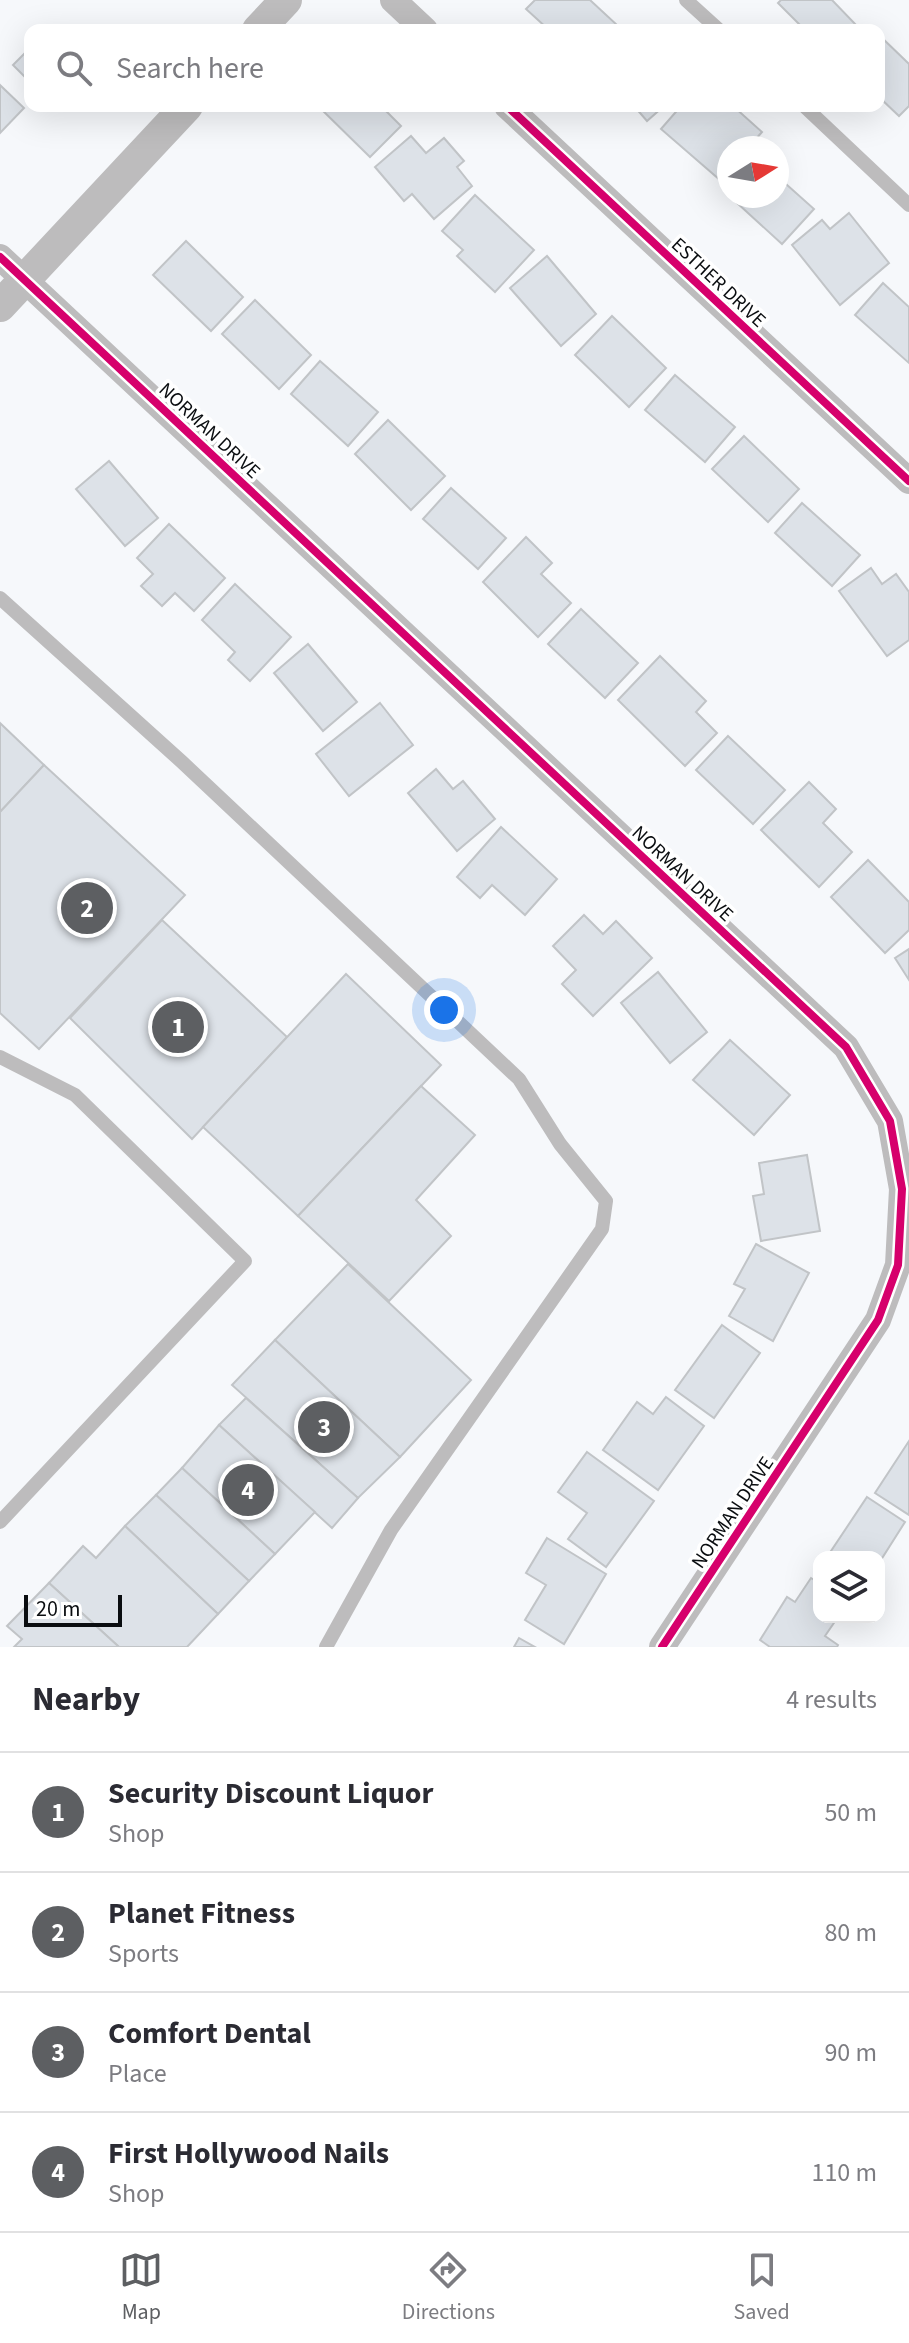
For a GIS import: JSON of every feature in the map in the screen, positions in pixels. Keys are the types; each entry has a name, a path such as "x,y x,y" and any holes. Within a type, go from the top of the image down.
{"street":[{"path":"264,24 286,0"},
{"path":"393,0 419,24"},
{"path":"0,306 181,112"},
{"name":"ESTHER DRIVE","path":"513,112 909,481"},
{"name":"NORMAN DRIVE","path":"0,257 846,1047 890,1121 902,1189 898,1265 878,1320 662,1647"}],"lane":[{"path":"686,0 712,24"},
{"path":"810,112 909,205"},
{"path":"0,598 182,762 519,1079 560,1144 606,1201 602,1229 391,1530 326,1647"},
{"path":"0,1057 75,1095 245,1261 0,1522"}],"building":[{"path":"535,0 590,0 616,24 542,24 526,9"},
{"path":"781,0 832,0 855,24 799,24 778,3"},
{"path":"885,41 909,64 909,106 899,116 885,103"},
{"path":"24,54 24,76 13,65"},
{"path":"0,85 24,108 0,133"},
{"path":"324,112 387,112 401,126 370,157"},
{"path":"639,112 657,112 647,121"},
{"path":"676,112 740,112 762,132 758,136 717,136 717,177 661,129"},
{"path":"411,136 426,153 444,138 464,161 457,167 472,186 434,219 412,194 404,201 375,167"},
{"path":"789,187 814,209 782,244 742,208 789,208"},
{"path":"475,195 534,250 495,292 457,256 463,250 442,231"},
{"path":"849,213 889,263 840,305 792,245 822,220 830,229"},
{"path":"186,241 243,297 211,331 153,275"},
{"path":"547,256 596,314 561,346 510,288"},
{"path":"883,283 909,307 909,363 855,315"},
{"path":"255,300 311,355 279,389 222,334"},
{"path":"612,316 666,368 629,407 575,355"},
{"path":"320,361 378,412 348,446 291,394"},
{"path":"675,375 735,427 705,462 645,410"},
{"path":"388,420 445,476 411,510 355,454"},
{"path":"744,436 799,489 768,522 712,469"},
{"path":"109,461 158,518 125,546 76,489"},
{"path":"451,488 506,538 478,569 423,519"},
{"path":"802,503 860,555 832,586 775,533"},
{"path":"169,524 225,578 194,611 175,593 162,606 141,586 153,574 137,558"},
{"path":"526,537 552,563 541,574 571,603 538,637 483,582"},
{"path":"871,568 882,584 896,574 909,592 909,640 887,656 839,591"},
{"path":"235,584 291,637 250,681 228,660 235,652 202,620"},
{"path":"581,609 638,663 605,698 548,644"},
{"path":"308,644 357,702 323,731 274,673"},
{"path":"660,656 706,701 696,712 717,733 685,766 618,700"},
{"path":"380,703 413,745 349,796 316,754"},
{"path":"0,723 44,765 0,812"},
{"path":"728,736 785,790 753,824 696,770"},
{"path":"44,765 185,895 39,1049 0,1013 0,812"},
{"path":"436,769 453,789 463,781 495,819 457,851 408,793"},
{"path":"809,782 836,809 823,823 852,852 819,887 761,830"},
{"path":"501,827 557,879 525,915 492,885 480,898 457,877"},
{"path":"868,860 909,902 909,930 885,953 831,897"},
{"path":"584,915 603,934 616,921 652,958 593,1016 562,984 576,970 553,946"},
{"path":"162,920 287,1037 192,1139 70,1018"},
{"path":"909,949 909,980 895,958"},
{"path":"658,972 707,1032 670,1063 621,1003"},
{"path":"346,974 441,1065 298,1216 203,1127"},
{"path":"730,1040 790,1095 754,1135 693,1080"},
{"path":"421,1086 475,1135 416,1200 451,1236 389,1301 298,1216"},
{"path":"807,1155 820,1231 761,1241 753,1196 764,1194 759,1163"},
{"path":"756,1244 809,1273 773,1341 729,1316 745,1289 734,1284"},
{"path":"348,1264 471,1380 400,1457 275,1340"},
{"path":"722,1325 760,1353 714,1418 675,1390"},
{"path":"275,1340 400,1457 358,1498 232,1385"},
{"path":"666,1397 704,1426 658,1490 603,1450 637,1402 653,1414"},
{"path":"246,1398 358,1498 332,1528 219,1425"},
{"path":"219,1425 315,1512 275,1554 182,1468"},
{"path":"909,1441 909,1515 875,1493"},
{"path":"587,1452 654,1501 606,1567 568,1539 587,1513 558,1492"},
{"path":"182,1468 275,1554 249,1581 156,1495"},
{"path":"156,1495 249,1581 218,1614 125,1526"},
{"path":"867,1497 905,1522 885,1554 885,1551 831,1551"},
{"path":"125,1526 218,1614 187,1647 119,1647 49,1583 83,1546 96,1558"},
{"path":"547,1538 606,1574 564,1644 525,1620 546,1585 526,1573"},
{"path":"813,1579 813,1623 834,1623 825,1636 837,1647 770,1647 760,1640 787,1597 795,1602"},
{"path":"49,1583 119,1647 14,1647 22,1639 7,1626"},
{"path":"519,1638 535,1647 514,1647"}],"cycle path":[{"path":"513,112 909,481"},
{"path":"0,257 846,1047 890,1121 902,1189 898,1265 878,1320 662,1647"}],"place":[{"name":"Planet Fitness","path":"87,908"},
{"name":"Security Discount Liquor","path":"178,1027"},
{"name":"Comfort Dental","path":"324,1427"},
{"name":"First Hollywood Nails","path":"248,1490"}]}
